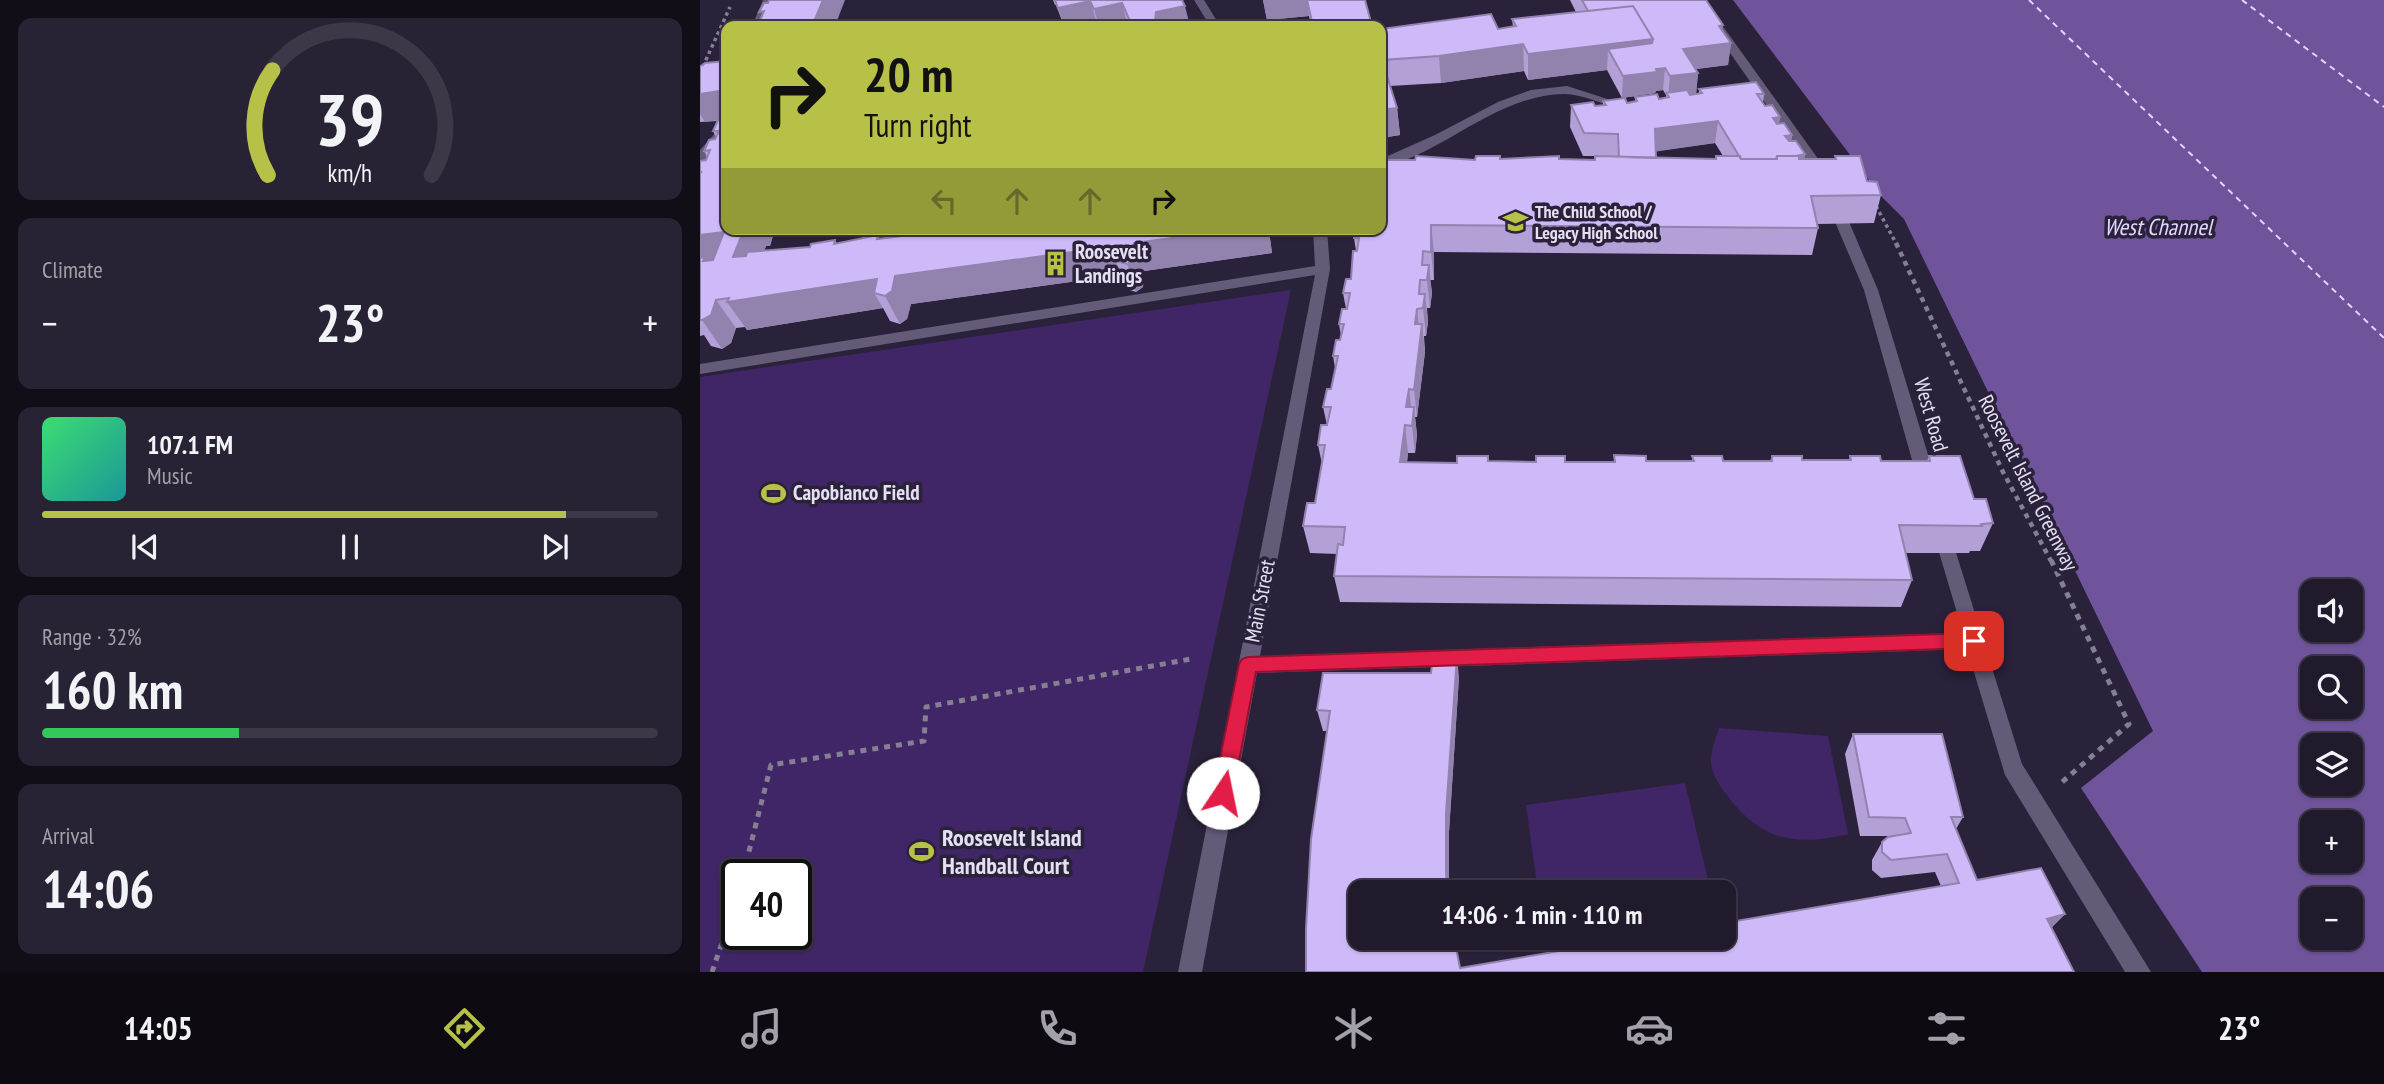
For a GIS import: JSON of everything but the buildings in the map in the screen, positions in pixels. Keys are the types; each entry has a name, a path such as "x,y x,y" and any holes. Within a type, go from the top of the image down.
{"street":[{"path":"759,21 768,0"},
{"path":"1199,0 1212,21"},
{"name":"West Road","path":"1698,0 1823,176 1871,290 2013,768 2139,972"},
{"path":"1386,162 1440,138 1502,105 1531,94 1567,90 1634,109 1645,109"},
{"path":"700,158 721,134"},
{"name":"Main Street","path":"1190,972 1323,269 1320,235"},
{"path":"700,369 1323,269"},
{"path":"1248,664 1974,641"}],"path":[{"path":"724,21 733,0"},
{"path":"700,73 721,27"},
{"name":"Roosevelt Island Greenway","path":"1873,203 1886,222 2003,472 2045,548 2129,724 2052,791"},
{"path":"747,859 771,765 924,741 926,707 1191,659"},
{"path":"712,972 721,946"}],"shaded area":[{"path":"1291,290 1143,972 700,972 700,377"},
{"path":"1719,728 1828,736 1848,834 1811,840 1794,839 1765,830 1752,821 1726,794 1713,773 1711,756"},
{"path":"1685,783 1708,880 1536,880 1526,805"}],"water":[{"name":"West Channel","path":"1733,0 2384,0 2384,972 2202,972 2081,788 2153,731 1904,219 1881,196"}],"ferry route":[{"path":"2029,0 2384,338"},
{"path":"2242,0 2384,107"}],"place":[{"name":"The Child School / Legacy High School","path":"1515,222"},
{"name":"Roosevelt Landings","path":"1055,264"},
{"name":"Capobianco Field","path":"773,493"},
{"name":"Roosevelt Island Handball Court","path":"922,852"}],"route":[{"path":"1223,793 1248,664 1349,663 1974,641"}]}
